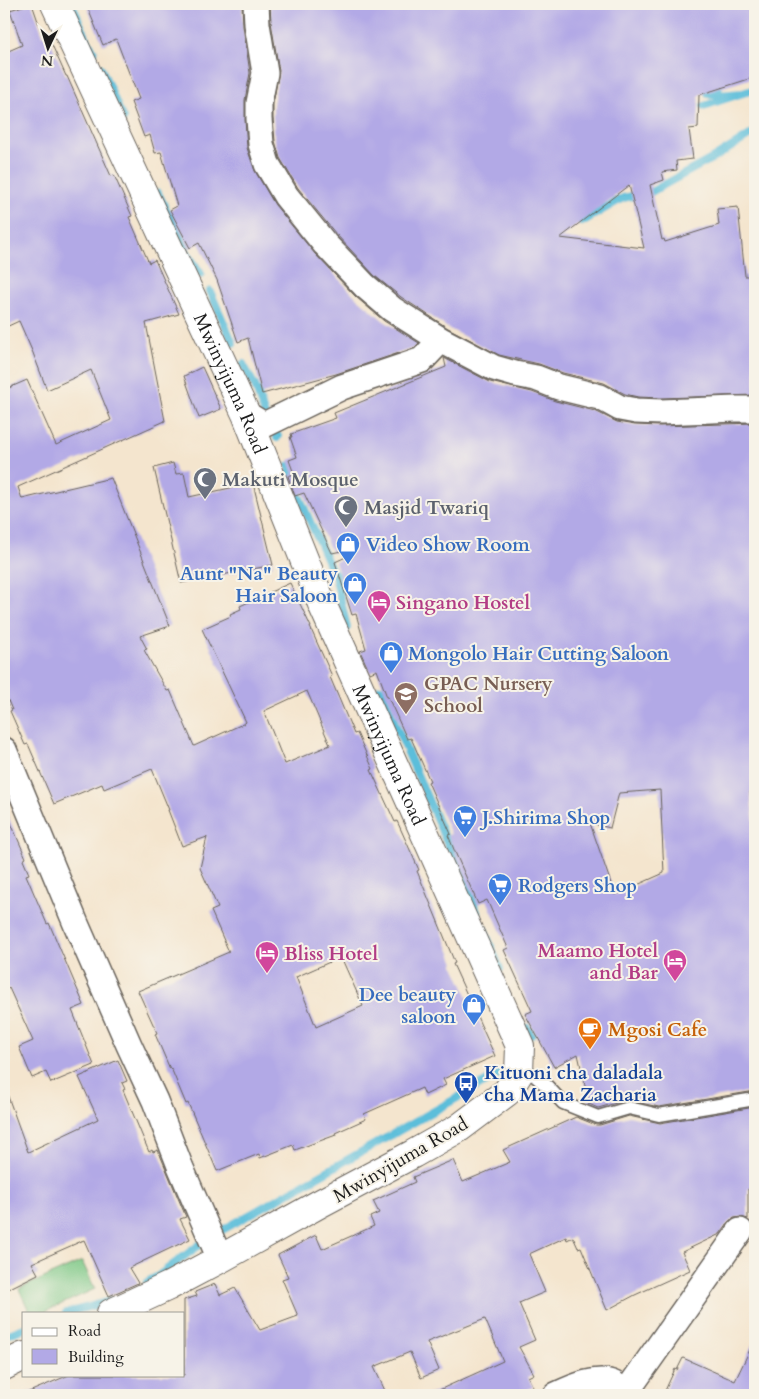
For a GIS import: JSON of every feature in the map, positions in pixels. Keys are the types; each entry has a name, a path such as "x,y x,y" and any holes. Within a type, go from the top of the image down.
{"street":[{"name":"Mwinyijuma Road","path":"55,4 246,414 322,604 520,1046 519,1073 507,1092 459,1128 220,1260 113,1312"},
{"path":"256,4 257,24 265,73 258,118 261,144 267,164 286,196 325,244 365,286 392,309 441,340 494,368 536,378 559,387 600,398 620,408 661,412 755,409"},
{"path":"246,414 264,425 342,387 422,360 441,340"},
{"path":"4,750 106,993 155,1101 220,1260"},
{"path":"556,1395 574,1386 594,1381 613,1383 626,1395 740,1231"},
{"path":"4,1366 22,1357"}],"lane":[{"path":"519,1073 534,1075 562,1103 598,1117 630,1108 659,1115 755,1098"}],"green space":[{"path":"82,1261 95,1289 44,1312 30,1312 19,1289"}],"building":[{"path":"32,4 43,36 47,34 111,176 114,175 132,216 129,217 149,263 155,260 179,314 146,323 165,421 18,487 22,499 111,478 170,626 140,636 147,649 144,650 167,691 170,690 194,746 246,722 202,629 231,616 230,614 241,609 240,606 290,583 332,676 330,677 354,734 357,733 373,769 371,770 419,870 417,871 455,963 453,964 495,1056 443,1079 446,1085 425,1095 422,1088 364,1114 366,1119 335,1133 336,1135 295,1150 293,1145 260,1158 259,1154 217,1171 188,1103 186,1104 170,1069 155,1034 157,1033 138,991 229,952 211,911 218,908 200,868 207,837 182,846 152,769 104,789 102,784 54,804 28,744 25,745 10,711 12,710 4,691 4,390 27,380 56,445 111,420 91,370 47,390 19,321 4,328 4,53 22,45 10,10","holes":["307,691 330,745 285,764 264,711","341,957 363,1006 316,1027 296,977"]},
{"path":"86,4 242,4 243,26 250,73 245,100 247,148 255,171 275,205 315,254 356,297 384,321 419,343 414,348 336,374 262,394 248,338 238,342 217,280 199,243 190,248 170,210 177,206 161,152 155,153 150,135 144,137 131,102 139,99 116,39 103,45"},
{"path":"270,4 619,4 618,6 753,4 755,12 755,77 699,95 698,128 689,129 693,159 676,161 677,170 662,172 664,180 650,185 662,240 664,239 665,242 719,225 717,209 738,207 745,276 755,276 755,395 661,398 638,397 625,394 604,383 563,373 539,364 499,355 448,328 401,297 375,276 336,234 298,188 280,158 275,141 273,118 273,104 279,71","holes":["629,185 644,248 560,238"]},
{"path":"444,358 490,382 532,392 555,401 595,411 617,422 660,426 755,423 755,791 750,792 755,831 755,1091 659,1107 627,1100 598,1108 589,1104 578,1054 554,1067 525,1014 532,1011 504,950 508,948 487,900 478,904 448,835 451,834 411,738 407,739 387,697 377,670 370,673 360,651 366,649 356,614 352,615 335,562 348,556 346,550 332,553 304,493 295,496 288,476 294,474 289,460 297,457 290,437 292,437 291,434 336,418 334,413 446,367","holes":["660,790 664,873 615,895 590,823 610,828 619,793"]},
{"path":"202,367 221,409 199,418 184,376"},
{"path":"173,463 176,474 184,473 189,497 253,483 273,565 181,583 154,468"},
{"path":"4,807 26,858 23,860 29,874 26,875 84,1005 72,1010 94,1065 51,1083 46,1072 32,1078 19,1047 33,1041 9,988 4,991"},
{"path":"118,1060 127,1081 122,1083 125,1089 123,1090 149,1152 158,1150 186,1217 180,1219 190,1239 129,1268 138,1283 109,1296 84,1240 32,1263 38,1274 4,1291 4,1092 6,1091 28,1152 98,1119 79,1077"},
{"path":"755,1107 755,1188 748,1189 748,1219 734,1218 720,1234 682,1252 690,1270 607,1310 581,1247 578,1248 573,1237 567,1240 566,1237 529,1254 545,1292 519,1303 535,1340 519,1347 534,1374 528,1377 533,1387 516,1395 428,1395 503,1361 485,1319 427,1342 439,1370 421,1378 410,1352 374,1367 387,1395 22,1395 67,1376 185,1376 184,1300 197,1296 195,1292 215,1284 220,1295 235,1288 260,1330 298,1316 282,1279 288,1277 278,1255 316,1235 322,1249 374,1226 370,1217 379,1213 373,1201 415,1182 413,1177 453,1160 463,1182 510,1162 503,1150 576,1117 596,1125 629,1116 660,1123"},
{"path":"755,1339 755,1395 663,1395 675,1369 677,1370 683,1358 735,1381"}],"waterway":[{"path":"72,4 94,52"},
{"path":"101,68 123,119"},
{"path":"719,81 718,95 743,93"},
{"path":"704,84 707,86 708,93 718,95"},
{"path":"704,106 755,89"},
{"path":"582,222 623,198 651,192 717,156 755,132"},
{"path":"158,193 186,251 201,274"},
{"path":"210,291 233,343"},
{"path":"243,364 255,386 268,424 278,436 277,438"},
{"path":"289,466 293,472 285,476 292,496 300,498 335,575 347,628"},
{"path":"380,689 477,912"},
{"path":"484,929 500,969"},
{"path":"527,1028 531,1035"},
{"path":"147,1282 158,1276 210,1237 498,1075"},
{"path":"70,1312 110,1301"},
{"path":"4,1336 22,1329"}],"place":[{"name":"Makuti Mosque","path":"205,500"},
{"name":"Masjid Twariq","path":"346,528"},
{"name":"Video Show Room","path":"348,565"},
{"name":"Aunt \"Na\" Beauty Hair Saloon","path":"355,605"},
{"name":"Singano Hostel","path":"379,623"},
{"name":"Mongolo Hair Cutting Saloon","path":"391,674"},
{"name":"GPAC Nursery School","path":"406,715"},
{"name":"J.Shirima Shop","path":"465,838"},
{"name":"Rodgers Shop","path":"500,906"},
{"name":"Bliss Hotel","path":"267,974"},
{"name":"Maamo Hotel and Bar","path":"675,982"},
{"name":"Dee beauty saloon","path":"474,1026"},
{"name":"Mgosi Cafe","path":"590,1050"},
{"name":"Kituoni cha daladala cha Mama Zacharia","path":"466,1104"}]}
